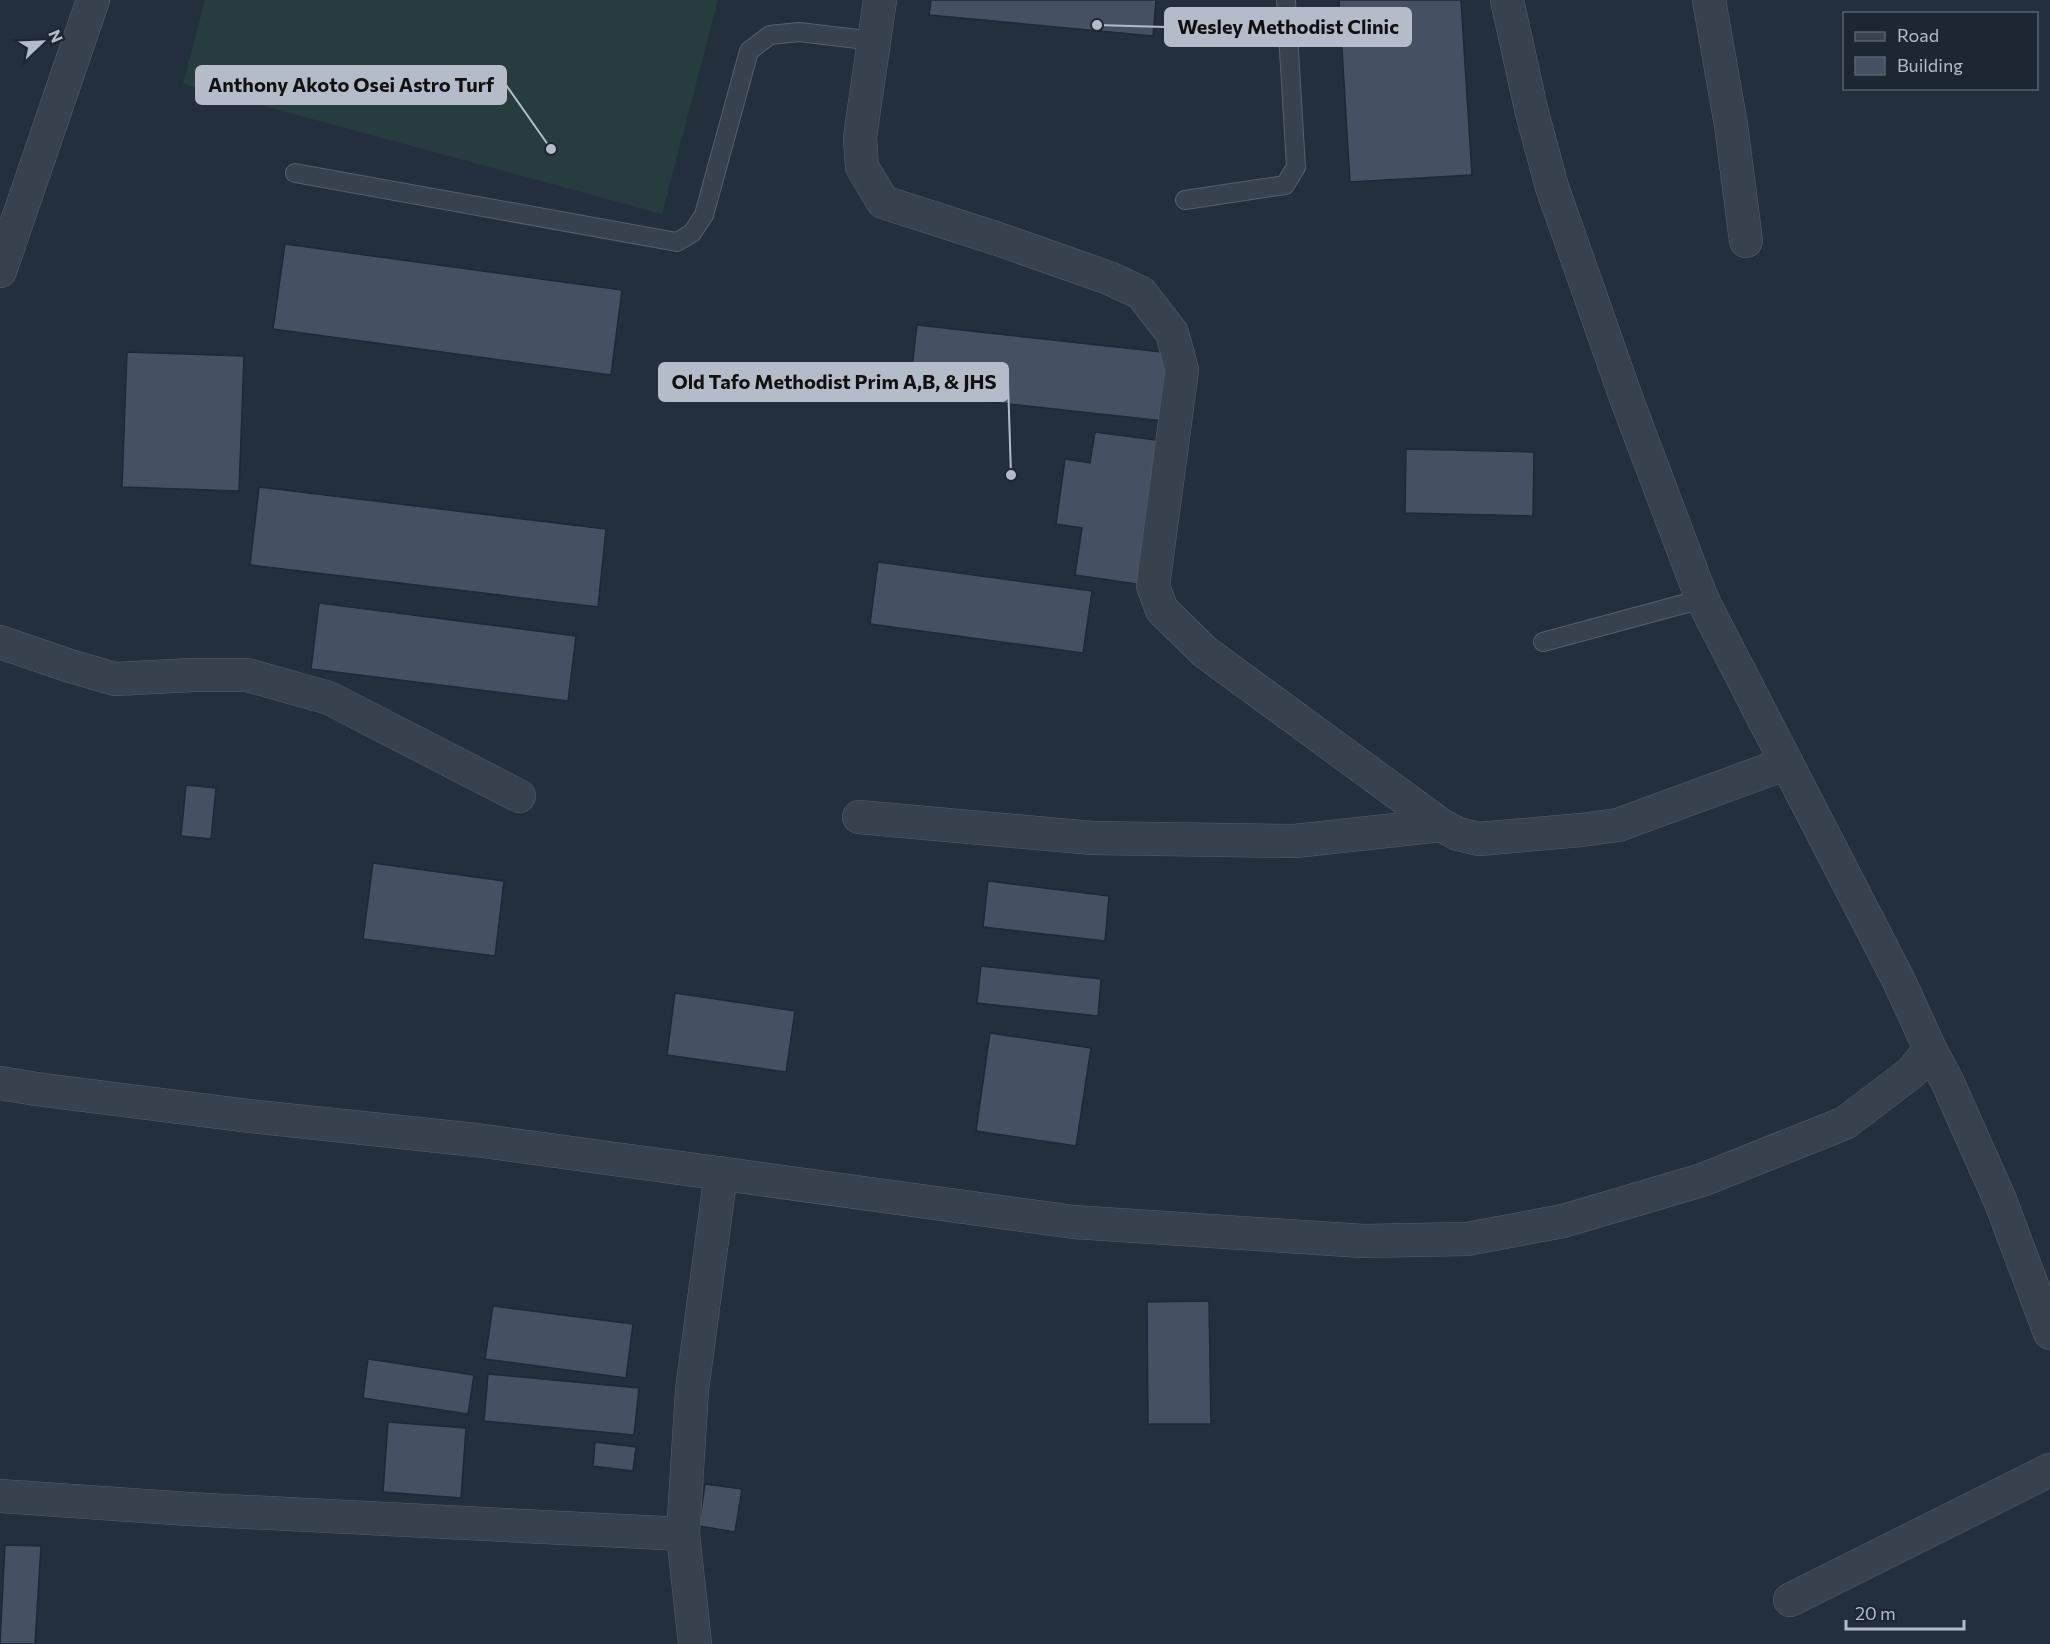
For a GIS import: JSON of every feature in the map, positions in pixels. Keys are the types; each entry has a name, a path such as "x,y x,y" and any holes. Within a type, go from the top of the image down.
{"street":[{"path":"0,271 93,0"},
{"path":"880,0 860,138 862,167 883,202 1109,278 1141,293 1172,333 1182,370 1153,586 1162,610 1205,652 1441,825 1458,834 1479,839 1618,825 1787,763"},
{"path":"1507,0 1532,113 1552,187 1628,403 1702,598 1899,981 1947,1081 2000,1200 2050,1333"},
{"path":"1709,0 1731,125 1746,241"},
{"path":"0,642 115,679 247,675 329,698 519,796"},
{"path":"859,817 1092,838 1295,841 1441,825"},
{"path":"0,1083 249,1116 476,1140 1074,1222 1363,1241 1467,1239 1563,1221 1702,1180 1845,1124 1912,1072 1930,1049"},
{"path":"695,1644 683,1534 692,1390 721,1173"},
{"path":"1790,1600 2050,1470"},
{"path":"0,1496 188,1509 683,1534"}],"lane":[{"path":"1185,200 1285,186 1296,167 1286,0"},
{"path":"295,173 677,242 692,233 704,215 749,51 770,35 799,32 874,41"},
{"path":"1543,642 1702,598"}],"green space":[{"path":"205,0 718,0 662,214 183,84"}],"building":[{"path":"931,0 1156,0 1153,36 929,15"},
{"path":"1339,0 1461,0 1472,175 1350,182"},
{"path":"285,244 622,290 611,375 273,329"},
{"path":"917,325 1171,353 1164,421 909,393"},
{"path":"127,352 244,356 239,491 122,487"},
{"path":"1095,432 1163,441 1143,585 1075,575 1082,528 1056,524 1065,459 1090,463"},
{"path":"1406,449 1534,452 1533,516 1405,513"},
{"path":"259,487 606,529 598,607 250,565"},
{"path":"878,562 1092,591 1083,653 870,624"},
{"path":"319,603 576,636 568,701 311,669"},
{"path":"186,785 216,788 211,839 181,836"},
{"path":"373,863 504,881 495,956 363,939"},
{"path":"988,881 1109,896 1105,941 983,927"},
{"path":"981,966 1101,979 1098,1016 977,1003"},
{"path":"675,993 795,1011 786,1072 667,1055"},
{"path":"990,1033 1091,1048 1076,1146 976,1131"},
{"path":"1209,1301 1211,1424 1148,1424 1147,1302"},
{"path":"493,1306 633,1324 626,1378 485,1359"},
{"path":"368,1359 474,1375 468,1414 363,1398"},
{"path":"488,1374 639,1388 634,1435 484,1421"},
{"path":"388,1422 466,1428 461,1498 383,1492"},
{"path":"595,1442 636,1447 633,1471 593,1466"},
{"path":"705,1484 742,1489 735,1532 699,1526"},
{"path":"5,1545 41,1546 35,1644 0,1644"}],"place":[{"name":"Wesley Methodist Clinic","path":"1097,25"},
{"name":"Anthony Akoto Osei Astro Turf","path":"551,149"},
{"name":"Old Tafo Methodist Prim A,B, & JHS","path":"1011,475"}]}
